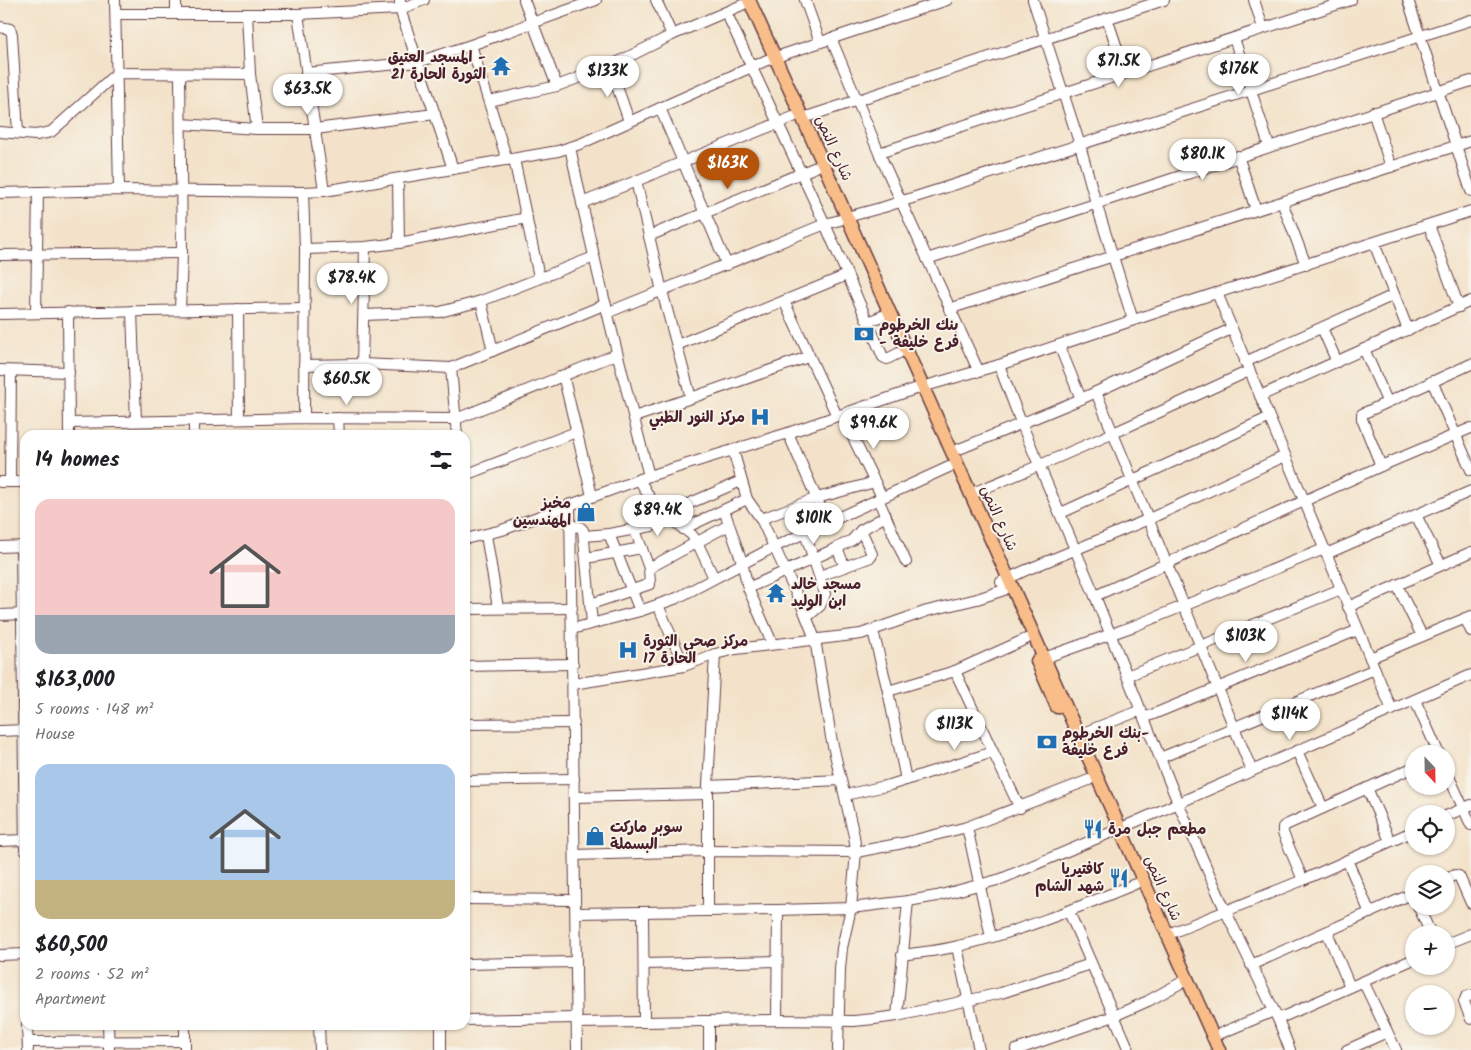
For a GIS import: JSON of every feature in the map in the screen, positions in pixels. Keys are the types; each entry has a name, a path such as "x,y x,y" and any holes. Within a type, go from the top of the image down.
{"main road":[{"name":"شارع النص","path":"744,2 844,218 919,388 949,466 1004,583 1044,658 1048,677 1089,780 1116,830 1166,935 1209,1050"},
{"name":"شارع النص","path":"798,118 816,167 844,218 882,316 899,353 952,452 1026,639 1078,734 1135,884 1218,1050"}],"street":[{"path":"115,0 119,190"},
{"path":"176,0 176,13"},
{"path":"343,0 344,12"},
{"path":"116,14 298,14 344,12 424,0"},
{"path":"524,0 557,86"},
{"path":"306,73 418,62 471,46 596,0"},
{"path":"656,0 672,36"},
{"path":"805,0 820,42"},
{"path":"0,193 119,190 324,191 511,160 570,147 771,58 831,38 917,4 947,0"},
{"path":"1033,0 1133,320"},
{"path":"582,203 777,123 857,101 1164,0"},
{"path":"1254,0 1263,28"},
{"path":"879,153 1351,0"},
{"path":"1408,0 1471,191"},
{"path":"489,101 557,86 610,66 744,2"},
{"path":"400,4 453,169"},
{"path":"726,12 825,224 883,357 887,359 899,353"},
{"path":"246,14 250,74 257,129"},
{"path":"298,14 324,191"},
{"path":"1108,18 1125,72"},
{"path":"304,366 362,364 451,368 493,350 608,308 662,291 825,224 1080,146 1471,20"},
{"path":"0,27 10,29 12,34 18,133"},
{"path":"831,38 879,153 979,372"},
{"path":"1234,38 1268,146"},
{"path":"471,46 511,160 527,218 539,277"},
{"path":"610,66 629,121"},
{"path":"0,132 45,134 51,132 117,74 250,74"},
{"path":"180,74 182,253 180,310"},
{"path":"927,259 1471,81"},
{"path":"660,108 727,265"},
{"path":"1373,112 1391,167"},
{"path":"181,124 257,129 315,129 435,114"},
{"path":"949,309 1471,141"},
{"path":"570,147 594,257 608,308 616,354 634,417 644,477 655,507 698,542 714,578"},
{"path":"1238,156 1256,210"},
{"path":"649,236 816,167"},
{"path":"398,179 399,243"},
{"path":"636,181 662,291 691,398"},
{"path":"36,313 38,192"},
{"path":"303,192 305,249 304,418"},
{"path":"1282,202 1306,265"},
{"path":"470,538 486,535 644,477 788,433 919,388 979,372 1133,320 1471,211"},
{"path":"305,249 366,247 399,243 527,218"},
{"path":"1429,225 1459,307"},
{"path":"1374,243 1408,330"},
{"path":"362,364 366,247"},
{"path":"0,255 182,253"},
{"path":"364,315 440,312 481,301 594,257"},
{"path":"677,345 848,275"},
{"path":"1216,293 1392,710"},
{"path":"970,494 1114,434 1322,328 1394,295"},
{"path":"481,301 493,350"},
{"path":"784,301 808,357 875,482 886,516 906,562"},
{"path":"1260,396 1471,302"},
{"path":"0,314 305,308"},
{"path":"238,309 239,419"},
{"path":"132,311 136,421"},
{"path":"68,312 70,430"},
{"path":"868,322 882,316"},
{"path":"1322,328 1337,362"},
{"path":"952,452 1022,425 1081,399 1231,329"},
{"path":"1059,345 1081,399"},
{"path":"1364,350 1387,401"},
{"path":"69,423 304,418 456,419 616,354"},
{"path":"634,417 808,357"},
{"path":"1381,466 1361,416 1365,411 1471,364"},
{"path":"999,365 1039,466 1061,513 1111,635 1178,803 1226,912 1276,1015 1290,1050"},
{"path":"451,368 457,430"},
{"path":"20,482 5,482 5,370 69,372"},
{"path":"564,375 592,496"},
{"path":"1432,381 1471,470"},
{"path":"1096,392 1252,771"},
{"path":"338,418 339,430"},
{"path":"1061,513 1268,418"},
{"path":"194,420 194,430"},
{"path":"1095,596 1381,466 1471,428"},
{"path":"470,473 576,432"},
{"path":"788,433 827,522"},
{"path":"733,450 747,499 761,519 807,617 815,639 831,737 856,852 850,908 842,948 838,1050"},
{"path":"573,684 684,666 715,654 772,644 846,636 873,631 927,611 977,599 1004,583 1075,550 1285,456"},
{"path":"572,629 640,611 689,592 742,562 949,466"},
{"path":"584,536 609,534 652,526 684,506 741,481"},
{"path":"761,519 817,498 875,482"},
{"path":"1044,658 1111,635 1416,515 1471,491"},
{"path":"683,529 747,499"},
{"path":"570,504 577,1050"},
{"path":"724,510 742,562 748,588 772,644"},
{"path":"1416,515 1441,565"},
{"path":"748,588 837,548 852,540 861,530 886,516"},
{"path":"649,568 729,525"},
{"path":"570,526 580,526 583,530 592,623"},
{"path":"591,604 650,584 649,568 635,530"},
{"path":"820,576 872,556 861,530"},
{"path":"805,533 825,589 824,599 820,606 807,617"},
{"path":"609,534 640,611"},
{"path":"486,535 498,608"},
{"path":"0,547 20,546"},
{"path":"586,558 642,548"},
{"path":"837,548 845,567"},
{"path":"1348,606 1471,552"},
{"path":"1397,585 1422,636"},
{"path":"1127,676 1341,589"},
{"path":"658,605 684,666"},
{"path":"470,609 572,608"},
{"path":"0,615 20,614"},
{"path":"1370,658 1468,617 1471,631"},
{"path":"1078,734 1218,688 1358,630"},
{"path":"873,631 888,691 906,780"},
{"path":"888,691 954,671 1026,639"},
{"path":"708,911 708,790 715,654"},
{"path":"470,666 573,664"},
{"path":"1160,758 1375,669"},
{"path":"954,671 1020,808"},
{"path":"576,913 850,908 937,896 980,885 1034,866 1471,675"},
{"path":"1415,700 1435,745"},
{"path":"470,724 574,723"},
{"path":"0,730 20,730"},
{"path":"1297,751 1323,808"},
{"path":"845,795 906,780 993,752"},
{"path":"1303,880 1283,833 1283,827 1289,822 1405,771"},
{"path":"470,781 574,779"},
{"path":"574,796 708,790 841,780"},
{"path":"575,855 707,851 856,852 903,843 967,827 1089,780"},
{"path":"1455,786 1467,807 1471,825"},
{"path":"1367,788 1390,842"},
{"path":"1455,812 1467,807"},
{"path":"967,827 991,937"},
{"path":"1166,935 1303,880 1405,835"},
{"path":"0,841 20,840"},
{"path":"1347,860 1370,913"},
{"path":"1455,875 1459,876 1471,903"},
{"path":"902,955 957,947 991,937 1069,912 1135,884"},
{"path":"1252,965 1405,898"},
{"path":"470,899 576,900"},
{"path":"897,1016 908,901"},
{"path":"777,1020 778,910"},
{"path":"643,912 644,1022"},
{"path":"1069,912 1129,1050"},
{"path":"1327,932 1350,987"},
{"path":"1455,940 1471,934"},
{"path":"957,947 970,1000 979,1050"},
{"path":"0,955 20,954"},
{"path":"644,964 777,961"},
{"path":"470,964 576,962"},
{"path":"1212,1037 1350,987 1405,963"},
{"path":"470,1020 709,1022 874,1019 897,1016 1027,986 1091,964"},
{"path":"1363,981 1396,1050"},
{"path":"1016,1050 1114,1016 1148,1001 1183,982"},
{"path":"1471,994 1466,997 1464,1002 1471,1019"},
{"path":"709,1022 709,1050"},
{"path":"27,1030 28,1046 185,1046 185,1030"},
{"path":"108,1030 109,1046"},
{"path":"319,1030 320,1050"},
{"path":"441,1030 441,1050"},
{"path":"1347,1050 1387,1032"}],"place":[{"name":"المسجد العتيق - الثورة الحارة 21","path":"501,66"},
{"name":"بنك الخرطوم - فرع خليفة","path":"864,334"},
{"name":"مركز النور الطبي","path":"760,417"},
{"name":"مخبز المهندسين","path":"586,512"},
{"name":"مسجد خالد ابن الوليد","path":"776,593"},
{"name":"مركز صحي الثورة الحارة 17","path":"628,650"},
{"name":"بنك الخرطوم- فرع خليفة","path":"1047,742"},
{"name":"مطعم جبل مرة","path":"1093,829"},
{"name":"سوبر ماركت البسملة","path":"595,836"},
{"name":"كافتيريا شهد الشام","path":"1119,878"}]}
